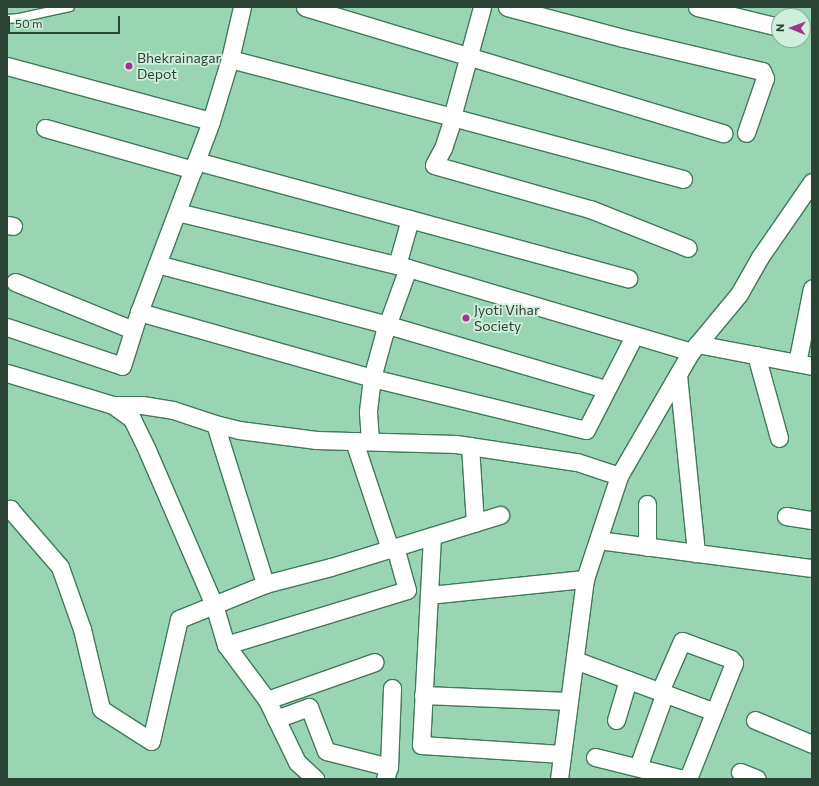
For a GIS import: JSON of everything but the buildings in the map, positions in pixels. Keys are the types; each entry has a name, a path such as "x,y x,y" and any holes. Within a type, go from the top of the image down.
{"street":[{"path":"7,327 122,366 139,312 211,121 230,58 242,7"},
{"path":"305,7 724,133"},
{"path":"482,7 450,127 443,148 434,165 590,209 688,248"},
{"path":"507,7 623,38 762,71 765,78 746,133"},
{"path":"697,7 771,25"},
{"path":"230,58 452,116 682,179"},
{"path":"7,66 211,121"},
{"path":"45,128 410,219 628,278"},
{"path":"559,779 585,579 619,476 694,348 740,294 760,257 812,182"},
{"path":"177,212 403,266 634,336 694,348 756,355 805,364 812,288"},
{"path":"226,645 407,590 392,548 362,441 368,412 372,378 384,334 388,325 403,266 410,219"},
{"path":"157,264 388,325 606,389"},
{"path":"15,282 133,330"},
{"path":"139,312 372,378 586,430 634,336"},
{"path":"756,355 779,438"},
{"path":"7,373 113,405 142,405 173,410 214,424 239,430 316,440 470,446 577,462 619,476"},
{"path":"678,375 696,553"},
{"path":"113,405 132,419 147,450 214,605 226,645 267,700 297,762 315,779"},
{"path":"214,424 265,584"},
{"path":"470,446 475,523"},
{"path":"647,504 647,547"},
{"path":"7,510 10,508 60,567 82,629 101,709 151,742 179,618 265,584 331,567 500,515"},
{"path":"786,516 812,520"},
{"path":"432,536 421,745 562,754"},
{"path":"598,540 812,568"},
{"path":"429,595 585,579"},
{"path":"595,757 632,771 686,778 690,776 734,662 731,659 686,641 681,643 632,771"},
{"path":"575,660 715,712"},
{"path":"267,700 375,662"},
{"path":"616,720 628,680"},
{"path":"276,719 309,707 326,751 387,773 392,688"},
{"path":"423,695 569,701"},
{"path":"755,720 812,744"},
{"path":"740,772 757,779"}],"lane":[{"path":"7,19 19,18 70,7"}],"place":[{"name":"Bhekrainagar Depot","path":"129,66"},
{"name":"Jyoti Vihar Society","path":"466,318"}]}
